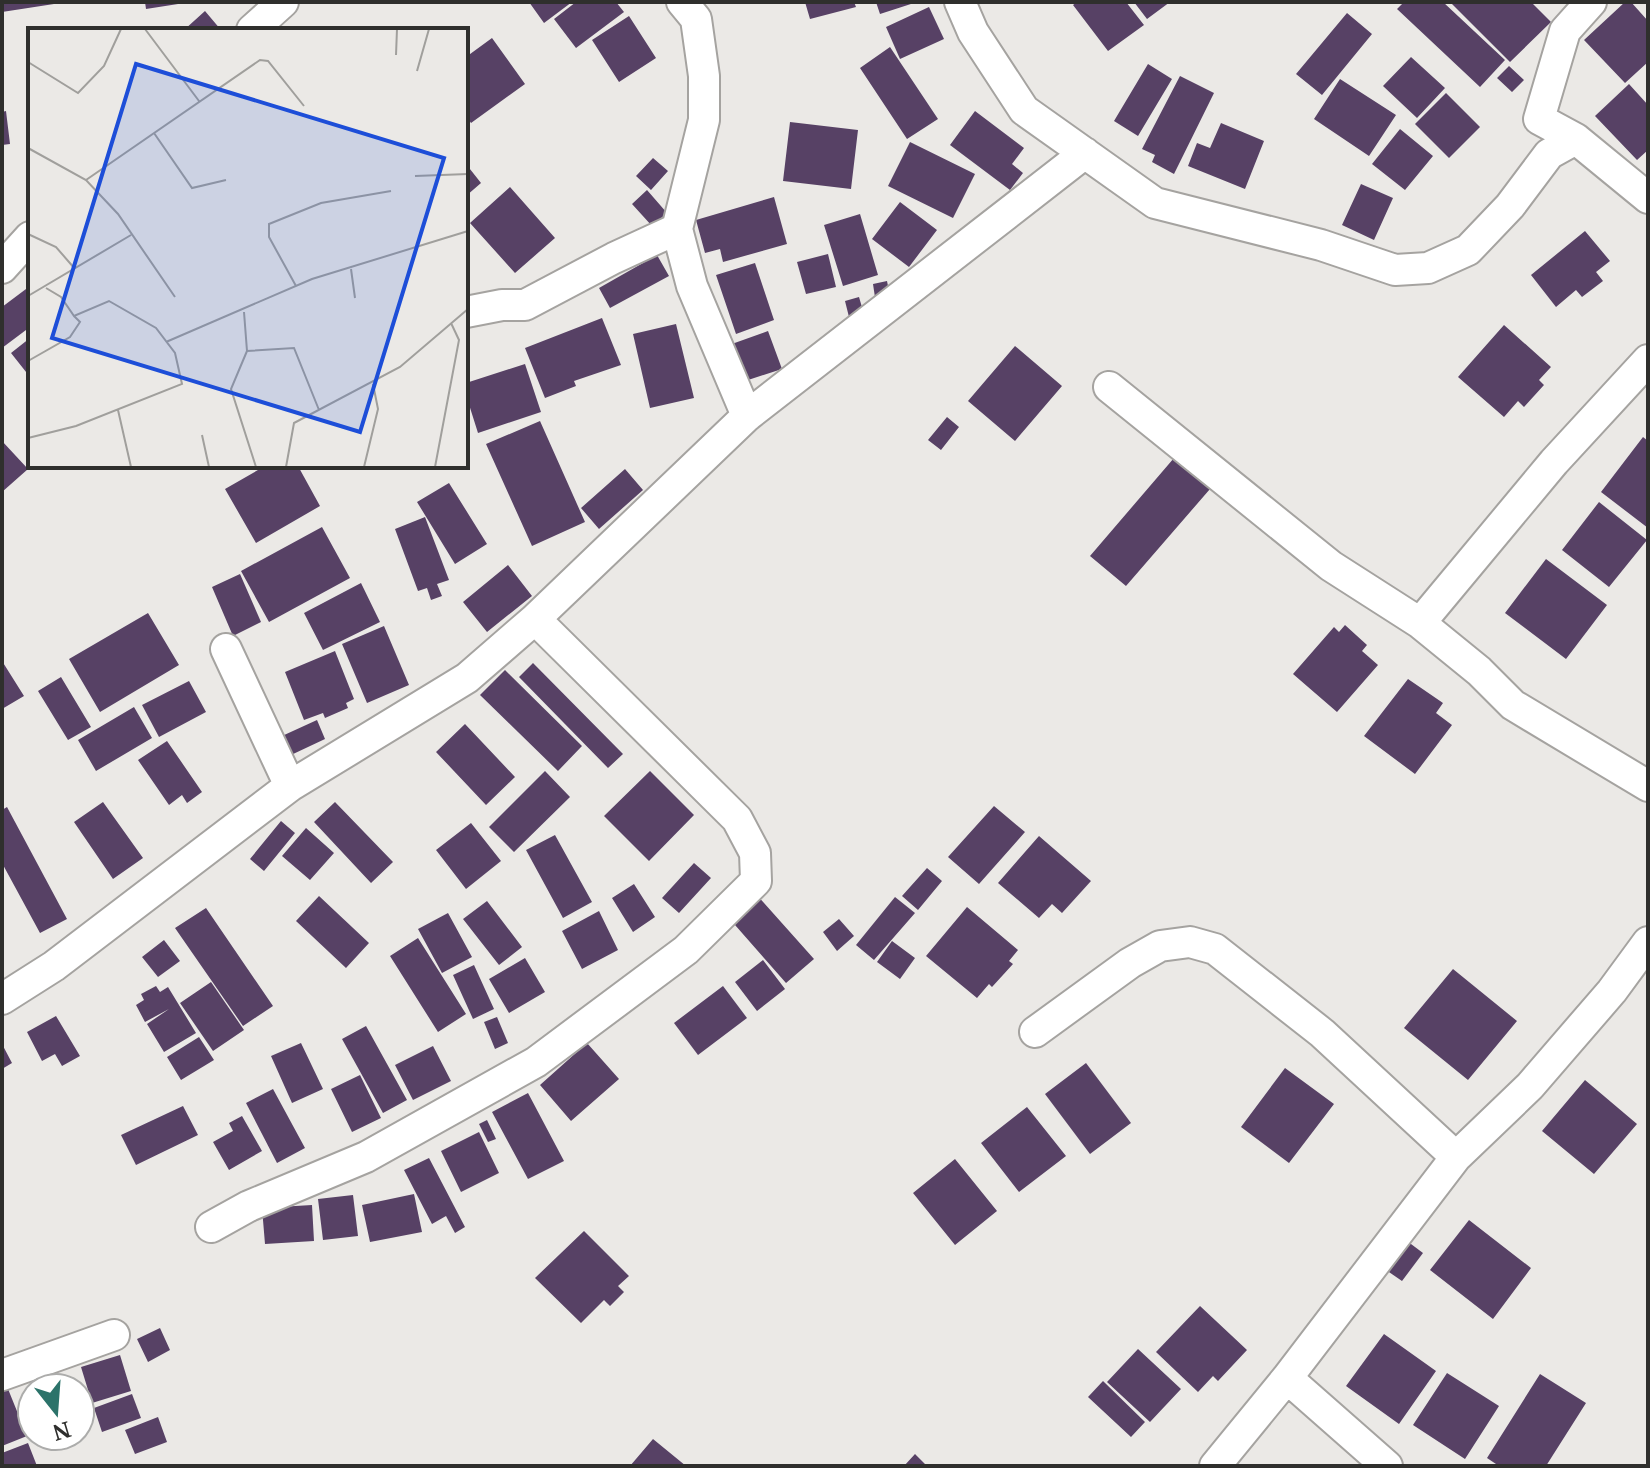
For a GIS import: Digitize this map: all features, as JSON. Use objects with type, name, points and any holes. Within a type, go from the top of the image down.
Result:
[{"type":"street","points":[[254,28],[283,2]]},
{"type":"street","points":[[287,28],[292,2]]},
{"type":"street","points":[[682,2],[696,19],[704,76],[704,120],[677,229],[692,286],[747,416]]},
{"type":"street","points":[[960,2],[973,32],[1024,110],[1155,203],[1321,245],[1395,270],[1428,268],[1468,250],[1510,206],[1549,154],[1576,139]]},
{"type":"street","points":[[1591,2],[1565,31],[1539,119],[1576,139],[1648,198]]},
{"type":"street","points":[[2,999],[54,966],[290,786],[467,678],[535,619],[747,416],[1085,153]]},
{"type":"street","points":[[468,312],[502,305],[525,305],[677,229]]},
{"type":"street","points":[[1420,623],[1554,462],[1645,369]]},
{"type":"street","points":[[1109,387],[1331,566],[1420,623],[1479,671],[1513,705],[1648,786]]},
{"type":"street","points":[[211,1227],[249,1206],[366,1157],[536,1062],[686,950],[756,881],[755,853],[737,819],[535,619]]},
{"type":"street","points":[[226,649],[290,786]]},
{"type":"street","points":[[1035,1032],[1130,963],[1160,946],[1190,942],[1202,945],[1215,949],[1322,1033],[1456,1157]]},
{"type":"street","points":[[1215,1466],[1287,1378],[1456,1157],[1530,1086],[1612,991],[1648,942]]},
{"type":"street","points":[[2,1375],[114,1335]]},
{"type":"street","points":[[1287,1378],[1387,1466]]},
{"type":"building","points":[[2,2],[53,2],[54,4],[2,12]]},
{"type":"building","points":[[145,2],[177,2],[178,4],[146,9]]},
{"type":"building","points":[[529,2],[572,2],[544,23]]},
{"type":"building","points":[[576,2],[616,2],[624,12],[576,48],[554,19]]},
{"type":"building","points":[[805,2],[854,2],[856,7],[810,19]]},
{"type":"building","points":[[876,2],[914,2],[914,3],[880,14]]},
{"type":"building","points":[[1077,2],[1126,2],[1144,25],[1108,51],[1073,5]]},
{"type":"building","points":[[1134,2],[1170,2],[1147,19]]},
{"type":"building","points":[[1404,2],[1443,2],[1505,60],[1480,87],[1397,9]]},
{"type":"building","points":[[1450,2],[1531,2],[1551,22],[1510,62]]},
{"type":"building","points":[[1625,2],[1631,2],[1648,21],[1648,62],[1625,83],[1584,40]]},
{"type":"building","points":[[929,7],[944,39],[900,59],[886,27]]},
{"type":"building","points":[[205,11],[219,28],[186,28]]},
{"type":"building","points":[[1347,13],[1372,34],[1322,95],[1296,74]]},
{"type":"building","points":[[629,16],[656,58],[619,82],[592,40]]},
{"type":"building","points":[[492,38],[525,84],[471,123],[468,119],[468,56]]},
{"type":"building","points":[[890,47],[938,119],[907,139],[860,68]]},
{"type":"building","points":[[1411,57],[1445,88],[1417,118],[1383,86]]},
{"type":"building","points":[[1148,64],[1172,79],[1138,136],[1114,121]]},
{"type":"building","points":[[1509,66],[1524,80],[1512,92],[1497,78]]},
{"type":"building","points":[[1180,76],[1214,93],[1174,174],[1152,162],[1155,155],[1142,149]]},
{"type":"building","points":[[1340,79],[1396,115],[1369,156],[1314,119]]},
{"type":"building","points":[[1629,84],[1648,105],[1648,150],[1637,160],[1595,116]]},
{"type":"building","points":[[1446,93],[1480,127],[1449,158],[1415,124]]},
{"type":"building","points":[[6,111],[10,144],[2,145],[2,112]]},
{"type":"building","points":[[975,111],[1024,148],[1012,164],[1023,173],[1010,190],[950,145]]},
{"type":"building","points":[[790,122],[858,130],[851,189],[783,181]]},
{"type":"building","points":[[1221,123],[1264,141],[1245,189],[1188,166],[1197,143],[1210,148]]},
{"type":"building","points":[[1400,129],[1433,156],[1405,190],[1372,164]]},
{"type":"building","points":[[910,142],[975,174],[953,218],[888,186]]},
{"type":"building","points":[[653,158],[668,171],[651,190],[636,176]]},
{"type":"building","points":[[468,167],[481,183],[468,194]]},
{"type":"building","points":[[1361,184],[1393,198],[1374,240],[1342,225]]},
{"type":"building","points":[[510,187],[555,238],[515,273],[470,223]]},
{"type":"building","points":[[647,190],[667,213],[652,226],[632,204]]},
{"type":"building","points":[[774,197],[787,244],[723,262],[720,249],[705,253],[696,220]]},
{"type":"building","points":[[900,202],[937,230],[909,267],[872,239]]},
{"type":"building","points":[[860,214],[878,275],[843,286],[824,225]]},
{"type":"building","points":[[1585,231],[1610,261],[1596,272],[1603,281],[1582,297],[1576,290],[1556,307],[1531,275]]},
{"type":"building","points":[[828,254],[836,287],[806,294],[797,262]]},
{"type":"building","points":[[657,255],[669,276],[610,308],[599,288]]},
{"type":"building","points":[[755,263],[774,320],[736,334],[716,275]]},
{"type":"building","points":[[887,281],[891,301],[876,304],[873,284]]},
{"type":"building","points":[[28,288],[28,328],[2,348],[2,307]]},
{"type":"building","points":[[859,297],[866,321],[851,325],[845,301]]},
{"type":"building","points":[[602,318],[621,365],[574,381],[576,386],[545,398],[525,348]]},
{"type":"building","points":[[676,324],[694,398],[650,408],[633,334]]},
{"type":"building","points":[[1504,325],[1551,367],[1539,380],[1544,385],[1524,407],[1518,401],[1504,417],[1458,377]]},
{"type":"building","points":[[768,331],[782,369],[742,382],[729,345]]},
{"type":"building","points":[[28,340],[28,374],[11,353]]},
{"type":"building","points":[[1015,346],[1062,386],[1015,441],[968,401]]},
{"type":"building","points":[[525,364],[541,412],[478,433],[468,401],[468,382]]},
{"type":"building","points":[[947,417],[959,427],[941,450],[928,440]]},
{"type":"building","points":[[540,421],[585,522],[532,546],[486,444]]},
{"type":"building","points":[[1643,437],[1648,441],[1648,528],[1601,492]]},
{"type":"building","points":[[2,441],[28,469],[2,492]]},
{"type":"building","points":[[1174,458],[1210,489],[1126,586],[1090,556]]},
{"type":"building","points":[[262,468],[299,468],[320,506],[256,543],[225,489]]},
{"type":"building","points":[[625,469],[643,490],[599,529],[581,508]]},
{"type":"building","points":[[449,483],[487,544],[455,564],[417,502]]},
{"type":"building","points":[[1599,502],[1647,540],[1609,587],[1562,550]]},
{"type":"building","points":[[425,517],[449,580],[437,584],[442,596],[431,600],[427,588],[418,591],[395,529]]},
{"type":"building","points":[[322,527],[350,578],[269,622],[241,571]]},
{"type":"building","points":[[1546,559],[1607,605],[1566,659],[1505,613]]},
{"type":"building","points":[[508,565],[532,596],[487,632],[463,602]]},
{"type":"building","points":[[240,574],[261,622],[233,636],[212,587]]},
{"type":"building","points":[[361,583],[380,622],[323,650],[304,613]]},
{"type":"building","points":[[148,613],[179,665],[100,712],[69,659]]},
{"type":"building","points":[[1345,625],[1367,645],[1362,651],[1378,665],[1337,712],[1293,674],[1334,627],[1339,632]]},
{"type":"building","points":[[384,626],[409,685],[367,703],[342,644]]},
{"type":"building","points":[[335,651],[354,699],[346,703],[348,708],[325,718],[323,713],[304,720],[285,672]]},
{"type":"building","points":[[2,661],[24,696],[2,709]]},
{"type":"building","points":[[533,663],[623,754],[608,768],[519,677]]},
{"type":"building","points":[[505,670],[582,746],[558,771],[480,695]]},
{"type":"building","points":[[61,677],[91,727],[68,740],[38,691]]},
{"type":"building","points":[[1408,679],[1443,703],[1436,713],[1452,725],[1415,774],[1364,736]]},
{"type":"building","points":[[189,681],[206,712],[159,737],[142,705]]},
{"type":"building","points":[[134,707],[152,738],[96,771],[78,740]]},
{"type":"building","points":[[317,720],[325,739],[291,755],[282,736]]},
{"type":"building","points":[[465,724],[515,777],[486,805],[436,752]]},
{"type":"building","points":[[167,741],[202,792],[187,803],[182,795],[169,805],[138,760]]},
{"type":"building","points":[[545,771],[570,797],[514,852],[489,827]]},
{"type":"building","points":[[650,771],[694,815],[649,861],[604,816]]},
{"type":"building","points":[[103,802],[143,858],[113,879],[74,822]]},
{"type":"building","points":[[335,802],[393,862],[371,883],[314,822]]},
{"type":"building","points":[[994,806],[1025,832],[979,884],[948,857]]},
{"type":"building","points":[[7,807],[67,919],[40,933],[2,863],[2,810]]},
{"type":"building","points":[[281,821],[295,833],[264,871],[250,859]]},
{"type":"building","points":[[471,823],[501,861],[466,889],[436,850]]},
{"type":"building","points":[[306,828],[334,853],[310,880],[282,856]]},
{"type":"building","points":[[555,835],[592,902],[563,918],[526,850]]},
{"type":"building","points":[[1039,836],[1091,881],[1062,913],[1052,904],[1039,918],[998,883]]},
{"type":"building","points":[[694,863],[711,878],[679,913],[662,898]]},
{"type":"building","points":[[927,868],[942,881],[918,910],[902,896]]},
{"type":"building","points":[[634,884],[655,917],[633,932],[612,898]]},
{"type":"building","points":[[755,893],[814,959],[786,983],[728,917]]},
{"type":"building","points":[[319,896],[369,943],[346,968],[296,921]]},
{"type":"building","points":[[895,897],[915,913],[874,960],[856,945]]},
{"type":"building","points":[[487,901],[522,947],[499,965],[463,919]]},
{"type":"building","points":[[967,907],[1018,950],[1009,961],[1013,964],[977,998],[926,956]]},
{"type":"building","points":[[206,908],[273,1006],[243,1026],[175,928]]},
{"type":"building","points":[[599,911],[618,950],[582,969],[562,931]]},
{"type":"building","points":[[448,913],[472,957],[442,973],[418,929]]},
{"type":"building","points":[[839,919],[854,936],[837,951],[823,932]]},
{"type":"building","points":[[418,938],[466,1014],[438,1032],[390,956]]},
{"type":"building","points":[[164,940],[180,961],[158,977],[142,957]]},
{"type":"building","points":[[892,941],[915,958],[900,979],[877,962]]},
{"type":"building","points":[[525,958],[545,992],[509,1013],[489,979]]},
{"type":"building","points":[[763,960],[785,989],[757,1011],[735,982]]},
{"type":"building","points":[[474,965],[494,1009],[473,1019],[453,975]]},
{"type":"building","points":[[1453,969],[1517,1021],[1468,1080],[1404,1028]]},
{"type":"building","points":[[211,982],[244,1030],[213,1051],[180,1003]]},
{"type":"building","points":[[156,986],[160,992],[168,987],[196,1033],[164,1052],[147,1024],[169,1009],[145,1022],[136,1005],[144,1000],[141,994]]},
{"type":"building","points":[[723,986],[747,1018],[698,1055],[674,1023]]},
{"type":"building","points":[[56,1016],[80,1056],[62,1066],[55,1054],[42,1061],[27,1032]]},
{"type":"building","points":[[497,1017],[508,1043],[495,1049],[484,1022]]},
{"type":"building","points":[[366,1026],[407,1100],[383,1113],[342,1039]]},
{"type":"building","points":[[199,1037],[214,1060],[181,1080],[167,1057]]},
{"type":"building","points":[[301,1043],[323,1089],[292,1103],[271,1056]]},
{"type":"building","points":[[587,1043],[619,1079],[571,1121],[540,1085]]},
{"type":"building","points":[[2,1044],[12,1063],[2,1069]]},
{"type":"building","points":[[433,1046],[451,1081],[413,1100],[395,1065]]},
{"type":"building","points":[[1086,1063],[1131,1123],[1090,1154],[1045,1094]]},
{"type":"building","points":[[1285,1068],[1334,1104],[1289,1163],[1241,1127]]},
{"type":"building","points":[[360,1075],[381,1118],[352,1132],[331,1089]]},
{"type":"building","points":[[1585,1080],[1637,1124],[1594,1174],[1542,1131]]},
{"type":"building","points":[[273,1089],[305,1148],[277,1163],[246,1103]]},
{"type":"building","points":[[528,1093],[564,1161],[528,1179],[492,1112]]},
{"type":"building","points":[[183,1106],[198,1135],[136,1165],[121,1135]]},
{"type":"building","points":[[1027,1107],[1066,1156],[1019,1192],[981,1143]]},
{"type":"building","points":[[242,1116],[262,1151],[229,1170],[213,1142],[233,1131],[229,1123]]},
{"type":"building","points":[[487,1120],[496,1139],[488,1142],[479,1124]]},
{"type":"building","points":[[479,1132],[499,1173],[461,1192],[441,1151]]},
{"type":"building","points":[[429,1158],[465,1227],[455,1233],[446,1216],[432,1224],[404,1170]]},
{"type":"building","points":[[955,1159],[997,1211],[955,1245],[913,1193]]},
{"type":"building","points":[[414,1194],[422,1232],[370,1242],[362,1205]]},
{"type":"building","points":[[353,1195],[358,1236],[323,1240],[318,1199]]},
{"type":"building","points":[[312,1205],[314,1241],[265,1244],[262,1208]]},
{"type":"building","points":[[1469,1220],[1531,1268],[1493,1319],[1430,1270]]},
{"type":"building","points":[[584,1231],[629,1276],[618,1286],[624,1292],[610,1306],[604,1300],[581,1323],[535,1278]]},
{"type":"building","points":[[1407,1241],[1423,1253],[1402,1281],[1386,1270]]},
{"type":"building","points":[[1200,1306],[1247,1350],[1218,1381],[1213,1376],[1198,1392],[1156,1352]]},
{"type":"building","points":[[160,1328],[170,1350],[148,1362],[137,1339]]},
{"type":"building","points":[[1384,1334],[1436,1371],[1399,1424],[1346,1386]]},
{"type":"building","points":[[1138,1349],[1181,1389],[1150,1422],[1107,1382]]},
{"type":"building","points":[[120,1355],[131,1391],[96,1402],[96,1372],[83,1372],[81,1367]]},
{"type":"building","points":[[1447,1373],[1499,1406],[1465,1459],[1413,1425]]},
{"type":"building","points":[[1540,1374],[1586,1403],[1546,1466],[1499,1466],[1487,1458]]},
{"type":"building","points":[[1103,1381],[1145,1422],[1131,1437],[1088,1397]]},
{"type":"building","points":[[6,1384],[16,1409],[16,1440],[2,1446],[2,1385]]},
{"type":"building","points":[[132,1394],[141,1418],[102,1432],[96,1407]]},
{"type":"building","points":[[158,1417],[167,1442],[135,1454],[125,1430]]},
{"type":"building","points":[[653,1439],[686,1466],[630,1466]]},
{"type":"building","points":[[16,1448],[16,1452],[32,1452],[37,1466],[2,1466],[2,1453]]},
{"type":"building","points":[[915,1454],[927,1466],[904,1466]]}]
